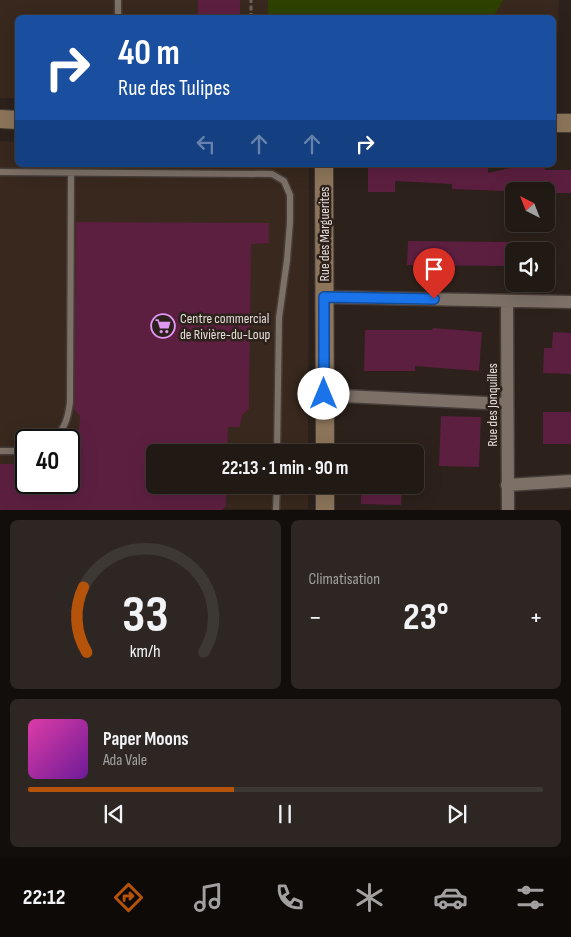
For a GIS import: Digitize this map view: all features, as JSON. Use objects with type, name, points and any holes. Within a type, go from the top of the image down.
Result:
[{"type":"street","points":[[0,120],[15,120]]},
{"type":"street","points":[[556,123],[571,123]]},
{"type":"street","name":"Rue des Marguerites","points":[[324,167],[324,444]]},
{"type":"street","points":[[324,297],[571,302]]},
{"type":"street","name":"Rue des Jonquilles","points":[[507,301],[508,510]]},
{"type":"street","points":[[324,394],[507,404]]},
{"type":"street","points":[[507,486],[571,481]]},
{"type":"street","points":[[325,494],[325,510]]},
{"type":"lane","points":[[118,0],[118,15]]},
{"type":"lane","points":[[0,172],[272,174],[284,180],[290,195],[290,222],[279,318],[277,444]]},
{"type":"lane","points":[[62,429],[69,415],[70,402],[71,173]]},
{"type":"lane","points":[[0,451],[15,452]]},
{"type":"lane","points":[[276,510],[277,494]]},
{"type":"path","points":[[251,0],[251,15]]},
{"type":"shaded area","points":[[0,0],[559,0],[557,45],[556,15],[15,15],[15,98],[0,98]]},
{"type":"shaded area","points":[[0,141],[15,142],[15,167],[309,167],[308,444],[146,444],[146,494],[308,494],[308,509],[0,509]]},
{"type":"green space","points":[[268,0],[503,0],[494,15],[268,15]]},
{"type":"building","points":[[198,0],[240,0],[240,15],[198,15]]},
{"type":"building","points":[[368,167],[488,167],[488,173],[515,167],[544,167],[545,170],[571,170],[571,193],[555,193],[555,182],[550,181],[505,182],[505,191],[452,189],[452,184],[395,181],[395,192],[368,192]]},
{"type":"building","name":"Centre commercial de Rivière-du-Loup","points":[[76,222],[269,223],[269,243],[251,244],[249,409],[242,415],[240,427],[228,427],[227,444],[146,444],[146,494],[226,494],[226,506],[222,510],[0,510],[0,464],[15,464],[15,494],[80,494],[80,416],[74,409]]},
{"type":"building","points":[[408,241],[514,242],[505,242],[505,266],[407,265]]},
{"type":"building","points":[[433,328],[482,332],[479,371],[415,366],[415,371],[364,371],[365,330],[432,330]]},
{"type":"building","points":[[553,332],[571,333],[571,374],[543,373],[544,348],[552,348]]},
{"type":"building","points":[[543,412],[571,412],[571,444],[543,444]]},
{"type":"building","points":[[441,416],[481,417],[479,467],[439,466]]},
{"type":"building","points":[[361,494],[402,494],[401,505],[361,504]]},
{"type":"place","name":"Centre commercial de Rivière-du-Loup","points":[[163,326]]},
{"type":"route","points":[[324,394],[324,297],[434,299]]}]
